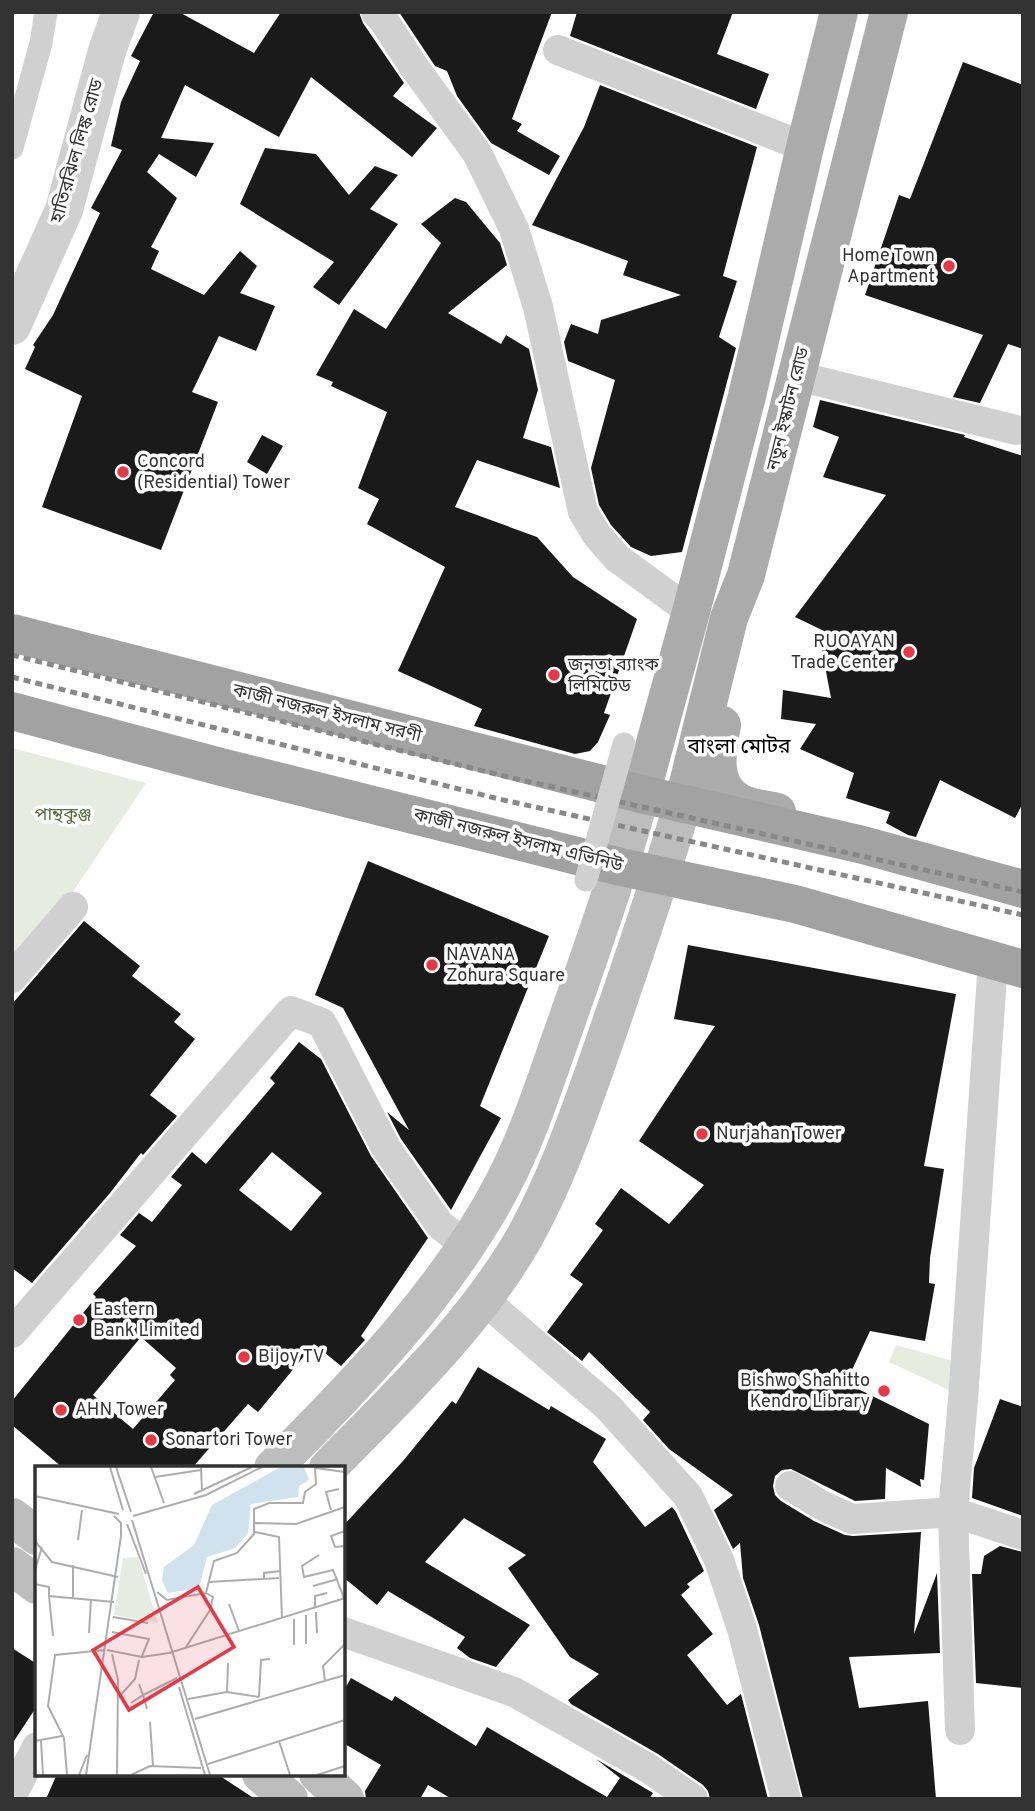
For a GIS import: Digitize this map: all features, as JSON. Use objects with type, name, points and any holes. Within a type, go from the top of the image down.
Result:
[{"type":"highway","name":"কাজী নজরুল ইসলাম সরণী","points":[[12,633],[641,794]]},
{"type":"highway","name":"কাজী নজরুল ইসলাম এভিনিউ","points":[[12,712],[621,867],[794,904],[1008,965]]},
{"type":"highway","points":[[641,794],[863,845],[1023,889]]},
{"type":"main road","points":[[275,1466],[348,1392],[414,1315],[466,1245],[503,1184],[536,1107],[621,867],[641,794],[638,745],[691,612],[747,396],[839,12]]},
{"type":"main road","name":"নতুন ইস্কাটন রোড","points":[[683,804],[729,618],[746,575],[889,12]]},
{"type":"main road","points":[[746,575],[746,610],[717,754],[716,763],[722,781],[728,793],[739,803],[824,823],[863,845]]},
{"type":"main road","points":[[638,745],[696,758]]},
{"type":"main road","points":[[330,1466],[413,1382],[483,1299],[523,1239],[550,1187],[577,1119],[661,876],[683,804]]},
{"type":"main road","points":[[12,1517],[35,1534]]},
{"type":"main road","points":[[12,1566],[35,1584]]},
{"type":"main road","points":[[263,1776],[289,1799]]},
{"type":"main road","points":[[320,1776],[345,1799]]},
{"type":"street","points":[[12,148],[41,43],[46,12]]},
{"type":"street","name":"হাতিরঝিল লিঙ্ক রোড","points":[[12,326],[64,211],[107,51],[121,12]]},
{"type":"street","points":[[376,12],[477,153],[514,229],[541,319],[583,512],[597,535],[617,558],[691,612]]},
{"type":"street","points":[[558,50],[805,147]]},
{"type":"street","points":[[747,396],[793,392],[1016,430]]},
{"type":"street","points":[[586,880],[638,745]]},
{"type":"street","points":[[12,978],[73,907]]},
{"type":"street","points":[[960,1730],[953,1512],[1008,965]]},
{"type":"street","points":[[12,1333],[291,1011],[322,1023],[386,1148],[440,1225],[466,1245]]},
{"type":"street","points":[[483,1299],[608,1407],[688,1496],[719,1560],[738,1617],[786,1799]]},
{"type":"street","points":[[790,1486],[823,1506],[852,1519],[953,1512],[1023,1535]]},
{"type":"street","points":[[345,1633],[514,1692],[648,1768],[693,1799]]},
{"type":"street","points":[[12,1795],[35,1751]]},
{"type":"green space","name":"পান্থকুঞ্জ","points":[[12,748],[146,783],[12,982]]},
{"type":"green space","points":[[896,1345],[953,1361],[949,1390],[889,1362]]},
{"type":"building","points":[[154,12],[179,12],[254,53],[281,12],[359,12],[363,23],[404,83],[393,96],[437,128],[412,157],[311,77],[279,137],[185,85],[161,138],[214,143],[196,177],[159,154],[147,172],[177,198],[151,247],[159,251],[151,269],[204,295],[240,251],[257,266],[240,293],[275,306],[256,351],[219,336],[192,392],[218,402],[161,550],[42,507],[82,396],[25,369],[35,347],[33,345],[53,315],[100,213],[91,208],[122,150],[111,146],[121,102],[140,61],[131,56]]},
{"type":"building","points":[[399,12],[552,12],[512,119],[522,124],[517,131],[560,156],[549,175],[491,143],[457,96],[447,71],[435,66]]},
{"type":"building","points":[[577,12],[733,12],[717,54],[769,74],[756,109],[570,36]]},
{"type":"building","points":[[963,62],[1023,85],[1023,349],[1008,344],[980,403],[953,397],[983,335],[865,295],[899,195],[910,199]]},
{"type":"building","points":[[600,85],[757,147],[723,276],[737,281],[719,337],[736,348],[682,552],[651,556],[631,547],[611,525],[599,505],[591,468],[615,380],[568,361],[564,342],[571,324],[598,334],[601,320],[681,295],[623,275],[628,261],[532,225],[584,127]]},
{"type":"building","points":[[265,148],[316,154],[349,195],[375,166],[398,175],[370,209],[398,224],[339,305],[313,287],[334,262],[240,204]]},
{"type":"building","points":[[455,198],[466,202],[500,243],[507,265],[448,313],[501,344],[506,335],[529,349],[538,390],[523,438],[551,447],[560,488],[477,460],[455,507],[537,537],[573,577],[637,619],[604,713],[610,715],[598,742],[590,751],[575,754],[474,726],[482,709],[398,671],[445,567],[367,524],[379,499],[358,488],[387,412],[331,386],[333,382],[316,375],[354,309],[386,329],[441,243],[421,224]]},
{"type":"building","points":[[820,400],[965,435],[964,437],[1023,456],[1023,803],[1015,818],[940,780],[916,837],[908,835],[886,823],[890,812],[846,798],[854,773],[800,749],[816,724],[781,719],[783,690],[831,698],[821,645],[824,631],[795,617],[886,495],[823,477],[839,437],[813,427]]},
{"type":"building","points":[[262,435],[283,446],[267,474],[247,462]]},
{"type":"building","name":"NAVANA Zohura Square","points":[[368,861],[549,936],[480,1106],[501,1118],[451,1210],[401,1139],[387,1112],[409,1130],[343,1008],[315,995]]},
{"type":"building","points":[[84,921],[140,966],[132,976],[181,1014],[174,1022],[195,1039],[150,1095],[177,1116],[143,1155],[141,1153],[32,1283],[12,1268],[12,1004]]},
{"type":"building","points":[[688,945],[956,994],[924,1166],[944,1169],[930,1258],[929,1283],[935,1284],[925,1341],[870,1331],[846,1383],[929,1424],[924,1480],[920,1479],[921,1487],[886,1468],[885,1499],[855,1501],[791,1469],[782,1470],[775,1476],[773,1486],[775,1495],[781,1501],[814,1521],[845,1535],[921,1532],[914,1634],[937,1573],[940,1653],[849,1657],[859,1708],[928,1701],[936,1799],[803,1799],[759,1625],[743,1578],[740,1543],[733,1549],[714,1510],[733,1495],[669,1449],[643,1420],[650,1412],[589,1352],[582,1361],[547,1332],[583,1284],[570,1275],[603,1230],[595,1224],[621,1188],[669,1224],[704,1185],[639,1141],[715,1026],[674,1019]]},
{"type":"building","points":[[299,1042],[321,1059],[371,1156],[428,1238],[361,1336],[365,1340],[341,1366],[314,1344],[258,1412],[248,1404],[194,1466],[61,1466],[12,1425],[12,1401],[96,1297],[93,1294],[136,1246],[120,1235],[139,1213],[152,1222],[182,1185],[171,1177],[192,1152],[206,1164],[275,1083],[270,1078]],"holes":[[[272,1152],[322,1193],[291,1231],[239,1190]],[[141,1337],[176,1368],[170,1375],[175,1380],[133,1429],[93,1395]]]},
{"type":"building","points":[[478,1367],[549,1410],[551,1406],[606,1439],[593,1462],[645,1527],[672,1507],[676,1512],[704,1571],[687,1584],[690,1587],[681,1595],[713,1634],[687,1655],[727,1705],[741,1694],[768,1799],[710,1799],[703,1785],[658,1754],[571,1704],[568,1700],[599,1674],[570,1657],[508,1568],[526,1555],[464,1518],[425,1562],[530,1625],[496,1667],[470,1658],[457,1648],[465,1637],[388,1591],[377,1605],[345,1579],[345,1524],[403,1461],[452,1401],[456,1404]]},
{"type":"building","points":[[1000,1399],[1023,1407],[1023,1516],[972,1498],[974,1468]]},
{"type":"building","points":[[1000,1546],[1023,1552],[1023,1688],[976,1683],[972,1574],[981,1574],[984,1556]]},
{"type":"building","points":[[12,1648],[35,1663],[35,1709],[12,1744]]},
{"type":"building","points":[[351,1678],[392,1701],[395,1696],[476,1746],[487,1727],[607,1797],[620,1778],[596,1759],[653,1793],[649,1799],[452,1799],[428,1785],[420,1799],[366,1799],[365,1791],[381,1765],[345,1744],[345,1688]]},
{"type":"building","points":[[56,1776],[220,1776],[255,1799],[46,1799]]},
{"type":"railway","points":[[12,655],[508,777],[1023,892]]},
{"type":"railway","points":[[12,677],[499,799],[1023,915]]},
{"type":"place","name":"Home Town Apartment","points":[[949,266]]},
{"type":"place","name":"Concord (Residential) Tower","points":[[123,472]]},
{"type":"place","name":"RUOAYAN Trade Center","points":[[909,652]]},
{"type":"place","name":"জনতা ব্যাংক লিমিটেড","points":[[554,675]]},
{"type":"place","name":"NAVANA Zohura Square","points":[[432,965]]},
{"type":"place","name":"Nurjahan Tower","points":[[702,1134]]},
{"type":"place","name":"Eastern Bank Limited","points":[[79,1320]]},
{"type":"place","name":"Bijoy TV","points":[[244,1357]]},
{"type":"place","name":"Bishwo Shahitto Kendro Library","points":[[884,1391]]},
{"type":"place","name":"AHN Tower","points":[[61,1410]]},
{"type":"place","name":"Sonartori Tower","points":[[151,1440]]},
{"type":"district","name":"বাংলা মোটর","points":[[739,747]]}]
